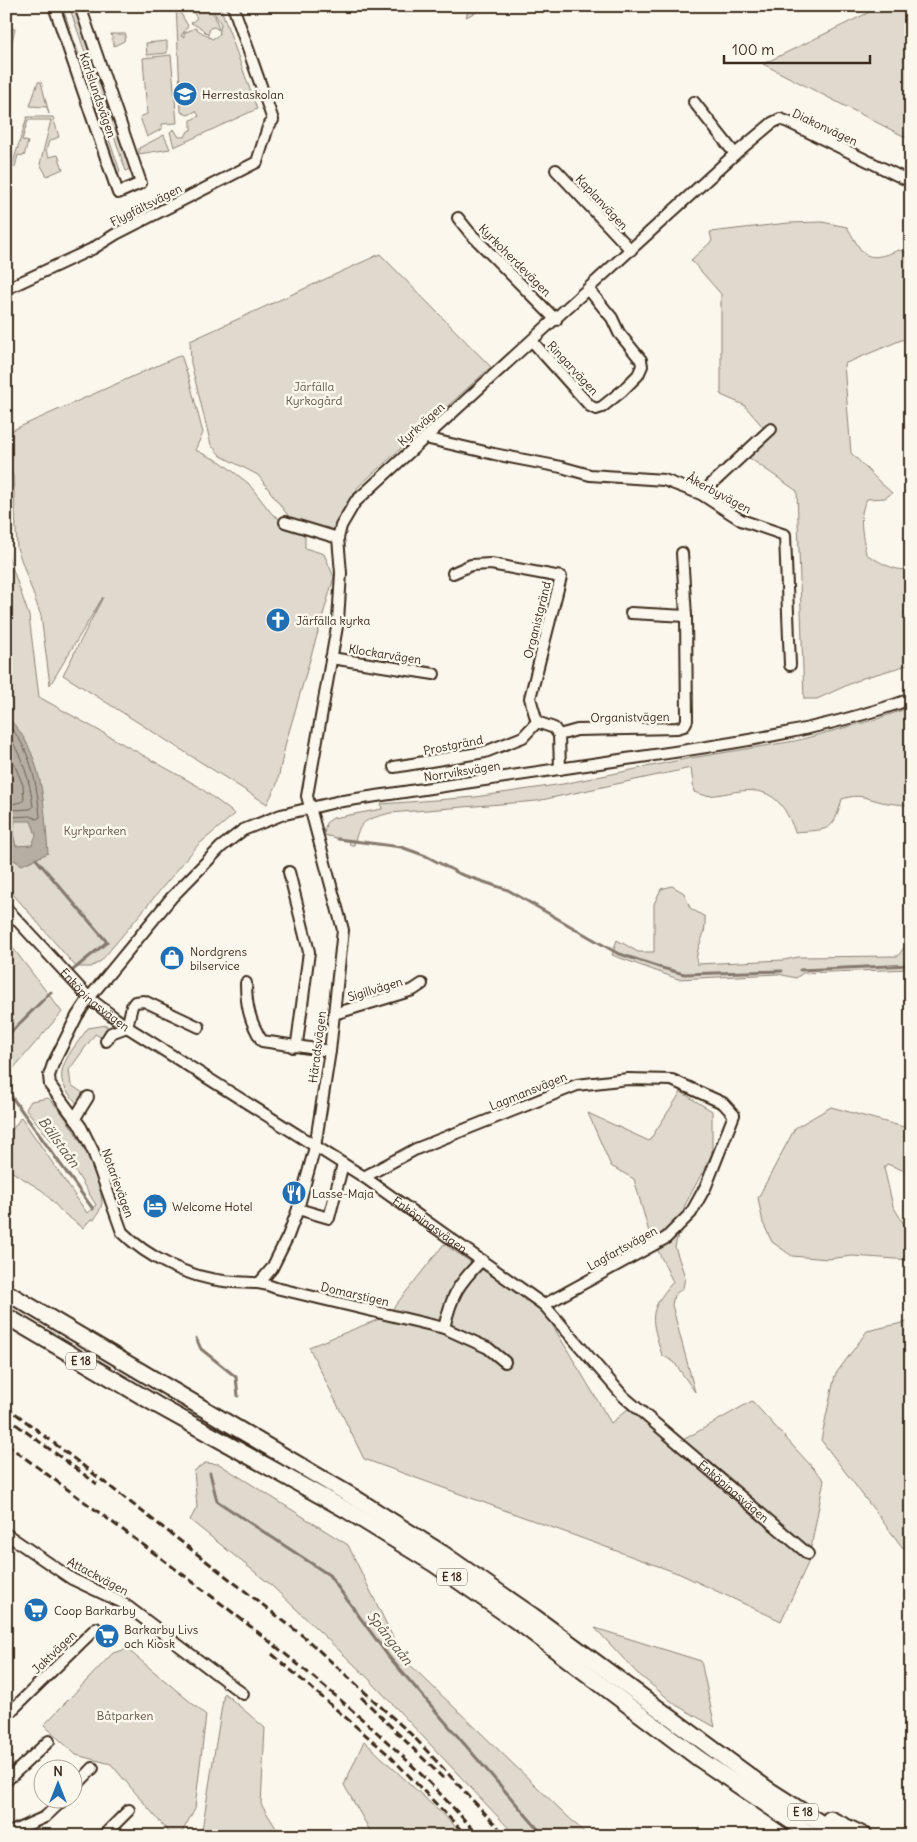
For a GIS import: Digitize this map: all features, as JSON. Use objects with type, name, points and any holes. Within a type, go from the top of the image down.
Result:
[{"type":"highway","name":"E 18","points":[[6,1292],[355,1498],[442,1553],[533,1616],[766,1788],[841,1836]]},
{"type":"highway","name":"E 18","points":[[6,1316],[157,1406],[340,1506],[434,1564],[525,1627],[698,1758],[812,1835]]},
{"type":"highway","points":[[766,1788],[865,1836]]},
{"type":"street","name":"Karlslundsvägen","points":[[54,6],[118,193]]},
{"type":"street","name":"Karlslundsvägen","points":[[80,6],[141,183]]},
{"type":"street","name":"Flygfältsvägen","points":[[6,289],[92,249],[116,234],[257,162],[268,127],[273,120],[233,6]]},
{"type":"street","points":[[694,102],[735,154]]},
{"type":"street","name":"Diakonvägen","points":[[735,154],[772,123],[780,120],[911,182]]},
{"type":"street","name":"Kyrkvägen","points":[[309,807],[307,796],[340,596],[338,538],[346,516],[355,502],[589,290],[735,154]]},
{"type":"street","name":"Kaplanvägen","points":[[556,170],[631,250]]},
{"type":"street","name":"Flygfältsvägen","points":[[118,193],[141,183]]},
{"type":"street","name":"Kyrkoherdevägen","points":[[458,218],[470,233],[556,320]]},
{"type":"street","name":"Ringarvägen","points":[[532,341],[590,406],[596,409],[602,408],[638,375],[642,366],[641,360],[619,333],[612,318],[589,290]]},
{"type":"street","points":[[701,494],[771,428]]},
{"type":"street","name":"Åkerbyvägen","points":[[425,438],[590,475],[664,480],[701,494],[741,520],[785,535],[790,664]]},
{"type":"street","points":[[285,522],[338,538]]},
{"type":"street","name":"Organistvägen","points":[[560,735],[577,730],[678,728],[684,726],[688,711],[686,616],[682,553]]},
{"type":"street","name":"Organistgränd","points":[[453,573],[470,565],[491,564],[561,577],[530,698],[537,722]]},
{"type":"street","points":[[631,613],[686,616]]},
{"type":"street","name":"Klockarvägen","points":[[331,658],[434,674]]},
{"type":"street","name":"Norrviksvägen","points":[[53,1064],[77,1016],[89,998],[172,897],[221,847],[243,830],[309,807],[560,768],[685,751],[784,733],[856,717],[911,699]]},
{"type":"street","points":[[537,722],[554,728],[560,735],[560,768]]},
{"type":"street","name":"Prostgränd","points":[[394,766],[485,752],[523,736],[537,722]]},
{"type":"street","name":"Häradsvägen","points":[[261,1282],[272,1268],[288,1236],[298,1209],[315,1147],[334,1014],[342,930],[309,807]]},
{"type":"street","points":[[289,872],[309,952],[297,1043],[293,1047]]},
{"type":"street","name":"Enköpingsvägen","points":[[6,908],[89,998],[127,1026],[364,1177],[544,1305],[623,1396],[808,1554]]},
{"type":"street","points":[[246,983],[246,1002],[252,1024],[262,1041],[330,1051]]},
{"type":"street","name":"Sigillvägen","points":[[334,1014],[413,990],[422,984]]},
{"type":"street","points":[[106,1041],[111,1033],[127,1026],[132,1006],[135,1002],[144,1001],[199,1027]]},
{"type":"street","name":"Notarievägen","points":[[53,1064],[49,1076],[50,1085],[75,1118],[93,1151],[122,1232],[129,1239],[174,1267],[195,1277],[228,1282],[261,1282]]},
{"type":"street","name":"Lagmansvägen","points":[[364,1177],[416,1149],[577,1085],[628,1079],[672,1080],[723,1103],[734,1115]]},
{"type":"street","points":[[75,1118],[88,1097]]},
{"type":"street","name":"Lagfartsvägen","points":[[544,1305],[666,1238],[691,1213],[706,1186],[734,1115]]},
{"type":"street","points":[[298,1209],[330,1218],[343,1164]]},
{"type":"street","points":[[444,1328],[451,1300],[462,1280],[482,1260]]},
{"type":"street","name":"Domarstigen","points":[[261,1282],[276,1288],[444,1328],[488,1348],[505,1362]]},
{"type":"street","name":"Attackvägen","points":[[6,1534],[72,1579],[123,1603],[243,1694]]},
{"type":"street","name":"Jaktvägen","points":[[6,1713],[9,1713],[96,1628]]},
{"type":"street","points":[[6,1781],[49,1741]]},
{"type":"street","points":[[82,1780],[93,1768]]},
{"type":"street","points":[[10,1836],[10,1832],[45,1817],[52,1810]]},
{"type":"street","points":[[103,1836],[128,1810]]},
{"type":"green space","points":[[58,6],[62,6],[120,171],[116,175]]},
{"type":"green space","points":[[69,6],[75,6],[81,22],[130,168],[126,171]]},
{"type":"green space","points":[[176,6],[181,6],[180,12],[188,26],[181,36],[184,37],[184,33],[195,28],[212,39],[219,35],[221,24],[211,7],[220,6],[257,109],[174,147],[170,132],[174,129],[179,137],[185,137],[188,131],[191,130],[191,120],[199,116],[196,111],[188,115],[181,112]]},
{"type":"green space","points":[[199,6],[206,6],[215,16],[219,30],[214,27],[210,28],[208,35],[201,28],[191,23],[197,18],[193,12]]},
{"type":"green space","points":[[470,6],[489,6],[466,17]]},
{"type":"green space","points":[[882,6],[911,6],[911,140],[763,64]]},
{"type":"green space","points":[[9,28],[15,29],[11,45],[6,44]]},
{"type":"green space","points":[[111,34],[126,34],[124,41],[114,46]]},
{"type":"green space","points":[[167,41],[167,53],[147,55],[146,43]]},
{"type":"green space","points":[[171,55],[177,123],[162,124],[162,129],[147,137],[140,117],[147,114],[143,58]]},
{"type":"green space","points":[[38,82],[41,82],[49,114],[47,107],[30,106]]},
{"type":"green space","points":[[27,117],[53,117],[59,137],[49,141],[46,151],[49,157],[58,155],[63,169],[47,176],[40,164],[51,120],[28,120],[22,140],[28,142],[24,156],[18,155],[15,167],[12,166]]},
{"type":"green space","points":[[164,135],[170,149],[139,154],[139,148]]},
{"type":"green space","points":[[822,222],[847,227],[857,245],[866,255],[872,257],[879,256],[899,250],[911,254],[911,336],[844,364],[851,453],[892,493],[885,498],[867,499],[864,505],[861,519],[866,554],[893,568],[911,569],[911,602],[905,606],[904,615],[911,630],[911,664],[863,678],[817,699],[804,699],[797,491],[748,457],[769,434],[744,405],[721,395],[721,294],[691,260],[712,241],[710,232],[788,223]]},
{"type":"green space","name":"Järfälla Kyrkogård","points":[[380,254],[491,367],[358,487],[335,531],[292,521],[258,475],[221,456],[211,445],[191,363],[190,341]]},
{"type":"green space","points":[[181,355],[203,433],[195,450],[221,462],[248,483],[272,514],[305,536],[305,548],[324,554],[334,577],[286,742],[277,784],[267,804],[63,675],[103,597],[50,685],[41,616],[17,548],[13,476],[6,458],[6,433]]},
{"type":"green space","name":"Kyrkparken","points":[[6,541],[9,558],[29,616],[39,697],[198,786],[235,814],[198,845],[101,961],[91,967],[76,967],[6,886]]},
{"type":"green space","points":[[911,707],[911,806],[885,803],[862,797],[848,797],[842,799],[836,819],[828,828],[795,832],[790,820],[778,802],[762,792],[741,791],[711,796],[694,792],[691,768],[537,801],[390,813],[365,822],[356,836],[354,845],[350,845],[349,841],[324,835],[326,823],[333,818],[382,809],[381,804],[475,797],[563,784],[685,759],[795,741],[877,719]]},
{"type":"green space","points":[[672,886],[684,893],[690,908],[705,917],[704,931],[697,952],[697,964],[784,960],[798,957],[898,956],[911,938],[911,969],[803,973],[796,978],[778,974],[678,979],[612,955],[617,940],[638,952],[654,952],[654,904],[661,889]]},
{"type":"green space","points":[[6,939],[62,1012],[6,1077]]},
{"type":"green space","points":[[107,1025],[107,1033],[102,1038],[95,1034],[69,1070],[71,1085],[83,1093],[78,1105],[64,1086],[62,1071],[68,1056],[88,1028]]},
{"type":"green space","points":[[681,1092],[712,1111],[712,1154],[685,1205],[675,1247],[685,1277],[683,1288],[674,1295],[672,1305],[695,1392],[674,1362],[662,1355],[655,1332],[655,1309],[673,1282],[649,1232],[634,1179],[611,1166],[588,1113],[649,1141]]},
{"type":"green space","points":[[48,1098],[74,1131],[90,1161],[100,1190],[102,1202],[100,1209],[94,1220],[91,1219],[83,1228],[62,1212],[43,1191],[6,1168],[6,1139],[21,1117],[87,1213],[96,1205],[76,1172],[26,1109],[31,1101]]},
{"type":"green space","points":[[831,1107],[911,1129],[911,1170],[905,1171],[887,1164],[884,1168],[893,1206],[908,1231],[911,1260],[852,1256],[828,1259],[792,1256],[772,1242],[763,1223],[758,1198],[795,1128]]},
{"type":"green space","points":[[444,1244],[544,1311],[611,1423],[629,1408],[732,1492],[735,1482],[683,1440],[752,1401],[824,1480],[808,1563],[781,1621],[680,1574],[364,1459],[309,1347],[387,1316]]},
{"type":"green space","points":[[911,1321],[911,1545],[903,1548],[821,1440],[835,1375],[867,1331]]},
{"type":"green space","points":[[205,1463],[219,1464],[348,1545],[403,1658],[588,1836],[516,1836],[367,1677],[271,1585],[190,1520],[197,1507],[194,1471]]},
{"type":"green space","points":[[595,1628],[701,1661],[715,1727],[676,1705],[636,1672]]},
{"type":"green space","name":"Båtparken","points":[[127,1649],[206,1715],[195,1808],[180,1836],[172,1836],[111,1764],[76,1755],[44,1725],[113,1653]]},
{"type":"green space","points":[[224,1693],[265,1728],[261,1804],[281,1836],[201,1836]]},
{"type":"green space","points":[[364,1741],[455,1826],[462,1836],[373,1836],[344,1785]]},
{"type":"water","points":[[6,716],[19,730],[35,762],[43,798],[48,853],[22,865],[12,859],[6,849]],"holes":[[[15,821],[31,821],[36,835],[32,845],[16,846],[13,834]]]},
{"type":"waterway","points":[[338,839],[401,847],[426,856],[460,874],[508,890],[617,953],[662,968],[684,974],[782,971]]},
{"type":"waterway","points":[[36,859],[107,942],[73,970]]},
{"type":"waterway","points":[[800,970],[911,965]]},
{"type":"waterway","points":[[6,1037],[51,992]]},
{"type":"waterway","name":"Bällstaån","points":[[6,1089],[93,1209]]},
{"type":"waterway","name":"Spångaån","points":[[196,1338],[201,1349],[236,1377],[238,1396]]},
{"type":"waterway","name":"Spångaån","points":[[210,1473],[217,1501],[329,1575],[389,1657],[544,1836]]},
{"type":"railway","points":[[6,1406],[303,1636],[413,1736],[506,1836]]},
{"type":"railway","points":[[6,1417],[97,1484]]},
{"type":"railway","points":[[6,1444],[205,1591],[302,1668],[406,1760],[479,1836]]},
{"type":"railway","points":[[272,1654],[389,1755],[467,1836]]},
{"type":"railway","points":[[361,1697],[443,1778]]},
{"type":"place","name":"Herrestaskolan","points":[[185,94]]},
{"type":"place","name":"Järfälla kyrka","points":[[278,620]]},
{"type":"place","name":"Nordgrens bilservice","points":[[172,958]]},
{"type":"place","name":"Lasse-Maja","points":[[294,1193]]},
{"type":"place","name":"Welcome Hotel","points":[[155,1206]]},
{"type":"place","name":"Coop Barkarby","points":[[36,1610]]},
{"type":"place","name":"Barkarby Livs och Kiosk","points":[[107,1636]]}]
